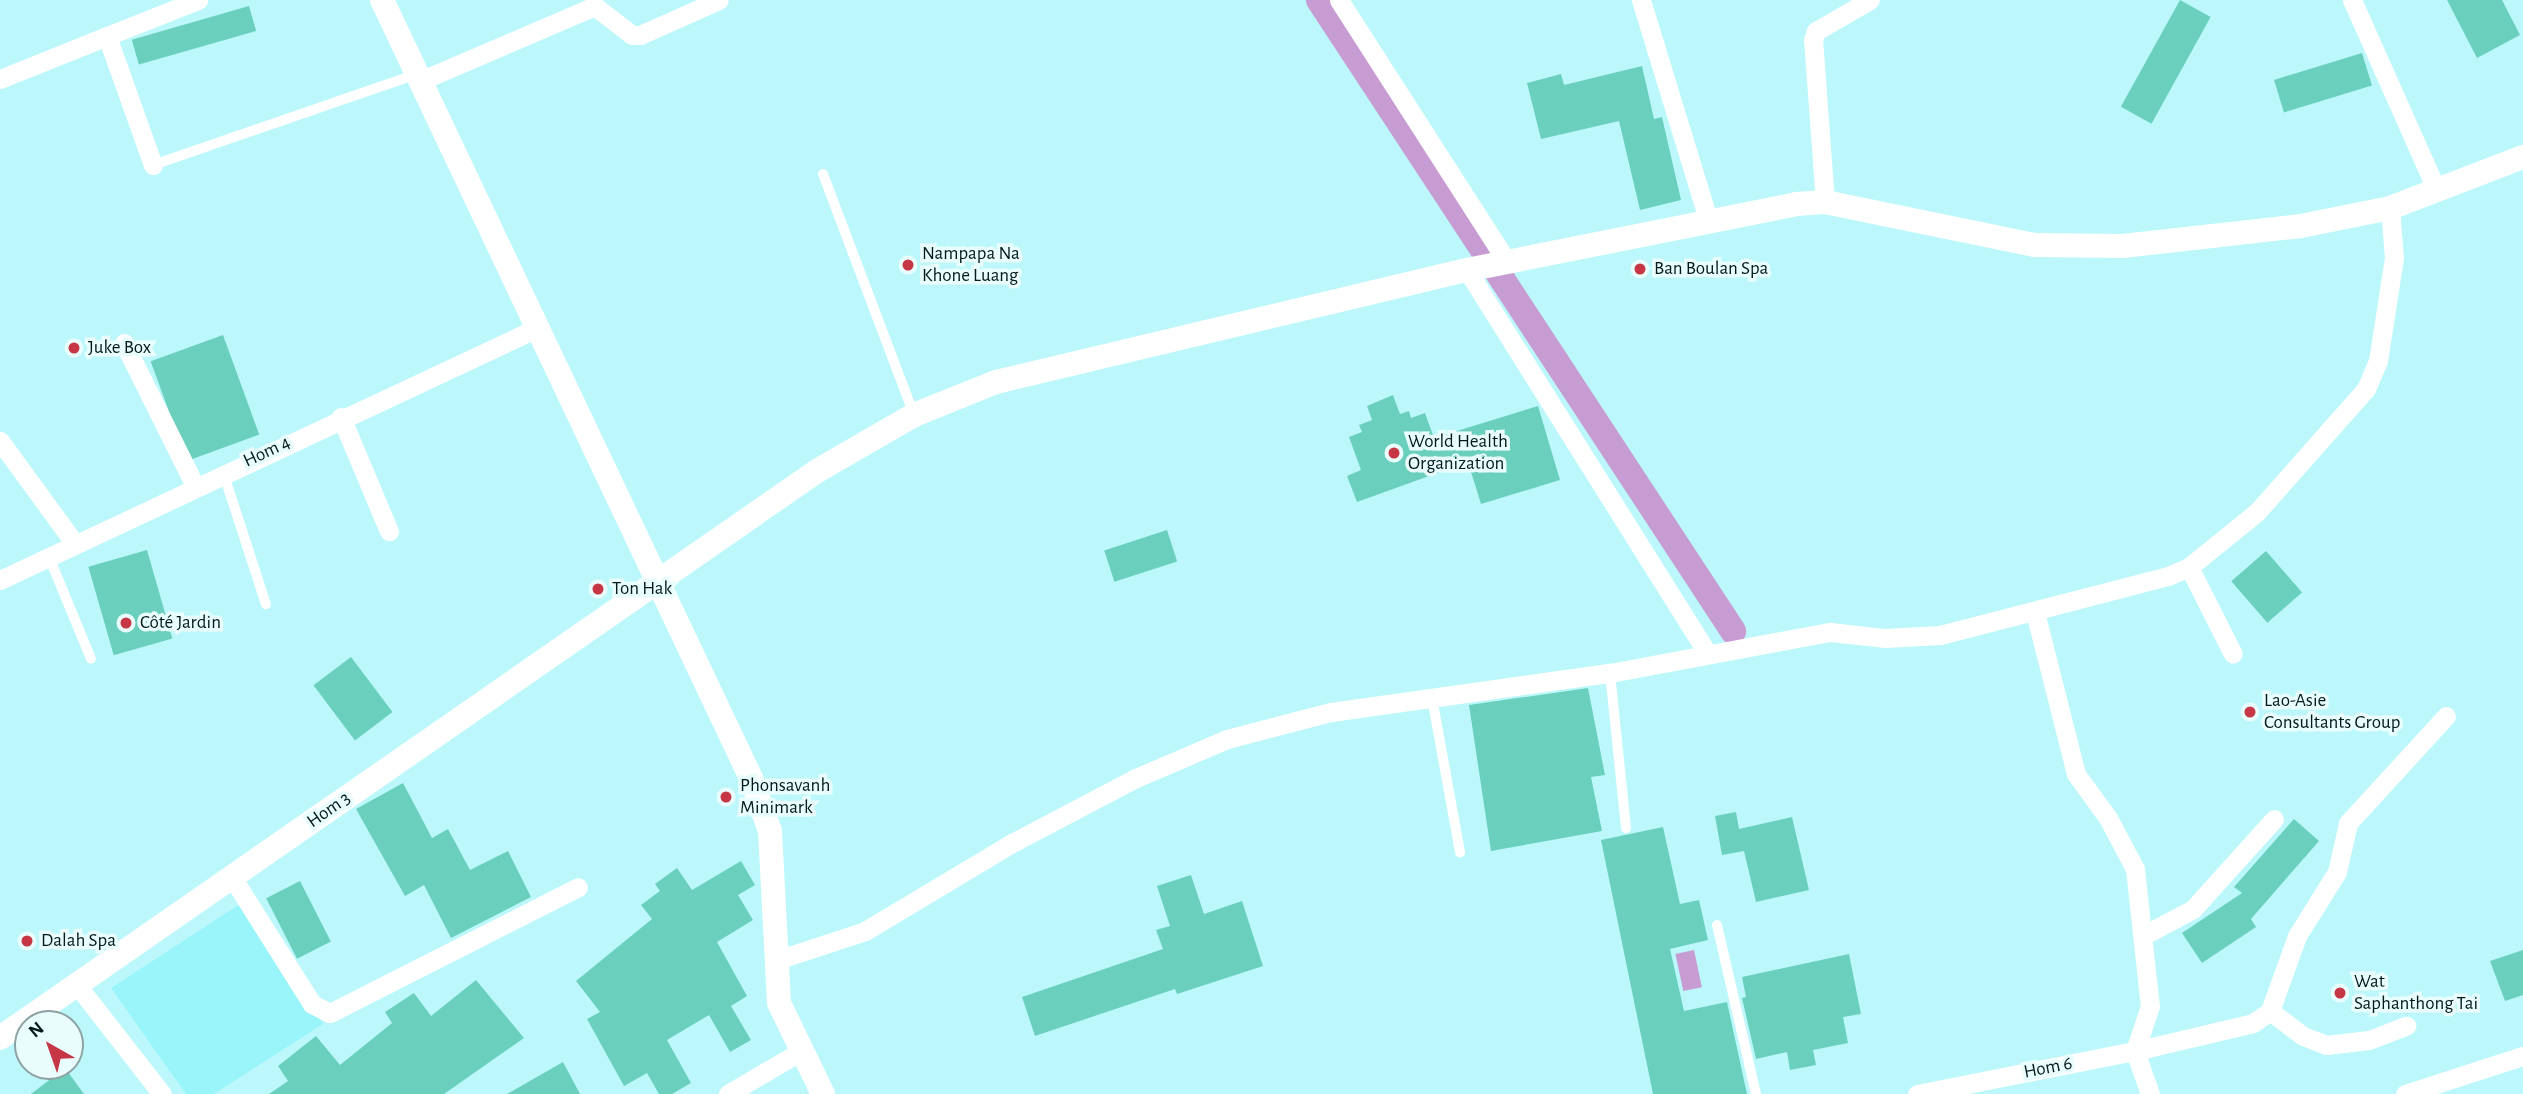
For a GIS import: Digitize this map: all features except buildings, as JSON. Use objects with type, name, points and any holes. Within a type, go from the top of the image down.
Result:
[{"type":"street","points":[[0,79],[198,0]]},
{"type":"street","points":[[382,0],[751,778],[770,831],[779,1003],[823,1094]]},
{"type":"street","points":[[418,78],[590,9],[597,8],[632,35],[640,35],[719,0]]},
{"type":"street","points":[[1339,0],[1507,262]]},
{"type":"street","points":[[1641,0],[1708,219]]},
{"type":"street","points":[[1825,202],[1814,40],[1816,31],[1870,0]]},
{"type":"street","points":[[2352,0],[2437,191]]},
{"type":"street","points":[[107,36],[153,165]]},
{"type":"street","name":"Hom 3","points":[[0,1038],[817,471],[914,415],[996,382],[1467,270],[1708,219],[1825,202],[2035,245],[2123,246],[2301,226],[2390,208],[2523,157]]},
{"type":"street","points":[[777,960],[864,931],[1023,837],[1136,778],[1227,739],[1331,712],[1610,673],[1830,632],[1884,638],[1940,635],[2035,612],[2189,567],[2257,512],[2366,389],[2378,361],[2394,258],[2390,208]]},
{"type":"street","points":[[1467,270],[1708,654]]},
{"type":"street","name":"Hom 4","points":[[0,580],[223,472],[537,328]]},
{"type":"street","points":[[124,343],[195,486]]},
{"type":"street","points":[[341,417],[389,531]]},
{"type":"street","points":[[0,441],[75,544]]},
{"type":"street","points":[[2189,567],[2233,654]]},
{"type":"street","points":[[2035,612],[2076,774],[2108,818],[2135,869],[2146,934],[2150,1006],[2136,1051],[2150,1094]]},
{"type":"street","points":[[2406,1027],[2344,1046],[2326,1045],[2303,1036],[2270,1011],[2297,936],[2337,872],[2348,823],[2446,716]]},
{"type":"street","points":[[2146,934],[2193,909],[2274,818]]},
{"type":"street","points":[[232,877],[312,1004],[331,1013],[578,887]]},
{"type":"street","points":[[77,985],[162,1094]]},
{"type":"street","name":"Hom 6","points":[[1917,1094],[2136,1051],[2253,1023],[2270,1011]]},
{"type":"street","points":[[728,1094],[801,1051]]},
{"type":"street","points":[[2405,1094],[2463,1087],[2523,1056]]},
{"type":"lane","points":[[153,165],[418,78]]},
{"type":"lane","points":[[823,174],[914,415]]},
{"type":"lane","points":[[223,472],[267,604]]},
{"type":"lane","points":[[49,556],[91,659]]},
{"type":"lane","points":[[1610,673],[1626,828]]},
{"type":"lane","points":[[1432,698],[1460,852]]},
{"type":"lane","points":[[1717,925],[1756,1094]]},
{"type":"shaded area","points":[[243,902],[323,1024],[214,1094],[186,1094],[111,988]]},
{"type":"shaded area","points":[[1694,950],[1702,987],[1683,991],[1675,954]]},
{"type":"waterway","points":[[1319,0],[1733,631]]},
{"type":"place","name":"Nampapa Na Khone Luang","points":[[908,265]]},
{"type":"place","name":"Ban Boulan Spa","points":[[1640,269]]},
{"type":"place","name":"Juke Box","points":[[74,348]]},
{"type":"place","name":"World Health Organization","points":[[1394,453]]},
{"type":"place","name":"Ton Hak","points":[[598,589]]},
{"type":"place","name":"Côté Jardin","points":[[126,623]]},
{"type":"place","name":"Lao-Asie Consultants Group","points":[[2250,712]]},
{"type":"place","name":"Phonsavanh Minimark","points":[[726,797]]},
{"type":"place","name":"Dalah Spa","points":[[27,941]]},
{"type":"place","name":"Wat Saphanthong Tai","points":[[2340,993]]}]
